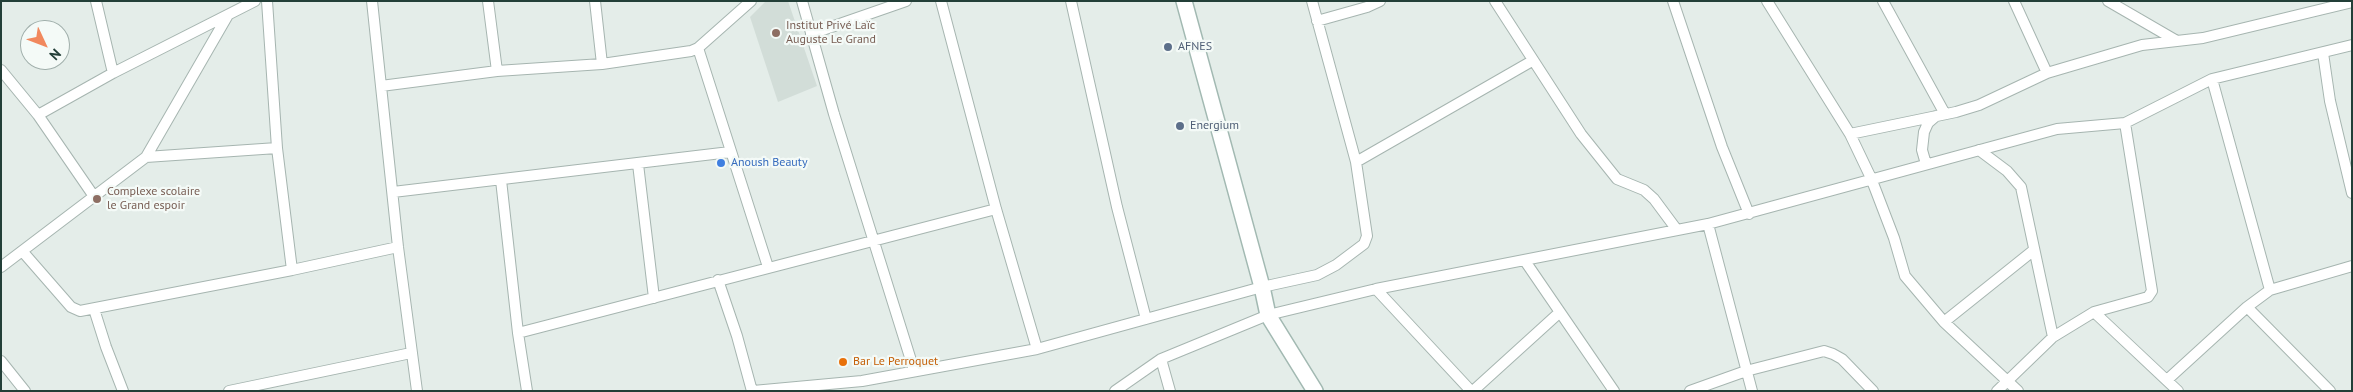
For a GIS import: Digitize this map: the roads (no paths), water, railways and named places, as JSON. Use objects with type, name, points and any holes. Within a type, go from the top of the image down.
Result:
[{"type":"street","points":[[96,1],[113,73]]},
{"type":"street","points":[[38,115],[113,73],[255,1]]},
{"type":"street","points":[[267,1],[277,148],[292,270]]},
{"type":"street","points":[[372,1],[398,248],[417,391]]},
{"type":"street","points":[[488,1],[497,71]]},
{"type":"street","points":[[595,1],[602,64]]},
{"type":"street","points":[[381,86],[497,71],[602,64],[691,51],[698,48],[750,1]]},
{"type":"street","points":[[802,1],[914,370]]},
{"type":"street","points":[[811,34],[906,1]]},
{"type":"street","points":[[941,1],[996,209],[1037,349]]},
{"type":"street","points":[[1071,1],[1117,207],[1146,318]]},
{"type":"street","points":[[1184,1],[1268,315],[1316,389]]},
{"type":"street","points":[[718,280],[753,391],[862,380],[1037,349],[1262,287],[1317,275],[1336,265],[1366,242],[1367,236],[1356,162],[1312,1]]},
{"type":"street","points":[[1317,21],[1367,7],[1380,1]]},
{"type":"street","points":[[1495,1],[1532,61],[1581,134],[1613,174],[1623,182],[1647,193],[1677,230]]},
{"type":"street","points":[[1673,1],[1722,147],[1748,214]]},
{"type":"street","points":[[1767,1],[1850,134],[1871,178],[1894,238],[1905,276],[1944,322],[2018,391]]},
{"type":"street","points":[[1883,1],[1940,115]]},
{"type":"street","points":[[2014,1],[2047,73]]},
{"type":"street","points":[[2108,1],[2177,41]]},
{"type":"street","points":[[1850,134],[1904,124],[1979,105],[2047,73],[2142,45],[2203,38],[2333,3],[2352,2]]},
{"type":"street","points":[[1,267],[146,156],[228,14]]},
{"type":"street","points":[[1115,391],[1161,359],[1268,315],[1376,289],[1708,224],[1871,178],[2057,129],[2125,123],[2212,79],[2352,45]]},
{"type":"street","points":[[698,48],[768,267]]},
{"type":"street","points":[[2323,53],[2330,101],[2352,193]]},
{"type":"street","points":[[1356,162],[1532,61]]},
{"type":"street","points":[[1,70],[38,115],[93,196]]},
{"type":"street","points":[[2212,79],[2270,290]]},
{"type":"street","points":[[1926,164],[1922,150],[1924,132],[1928,123],[1940,115]]},
{"type":"street","points":[[1997,391],[2053,337],[2094,312],[2148,297],[2152,291],[2125,123]]},
{"type":"street","points":[[146,156],[277,148]]},
{"type":"street","points":[[1979,150],[2007,171],[2021,187],[2053,337]]},
{"type":"street","points":[[393,192],[730,152]]},
{"type":"street","points":[[638,164],[654,298]]},
{"type":"street","points":[[501,180],[518,333],[527,391]]},
{"type":"street","points":[[518,333],[996,209]]},
{"type":"street","points":[[1708,224],[1752,391]]},
{"type":"street","points":[[22,252],[75,310],[94,309],[398,248]]},
{"type":"street","points":[[1944,322],[2034,250]]},
{"type":"street","points":[[1525,261],[1614,391]]},
{"type":"street","points":[[2167,380],[2247,307],[2270,290],[2352,266]]},
{"type":"street","points":[[1376,289],[1472,391],[1560,312]]},
{"type":"street","points":[[2247,307],[2330,391]]},
{"type":"street","points":[[94,309],[106,348],[123,391]]},
{"type":"street","points":[[2094,312],[2178,391]]},
{"type":"street","points":[[1690,391],[1746,371],[1824,352],[1842,359],[1873,391]]},
{"type":"street","points":[[229,391],[411,353]]},
{"type":"street","points":[[1161,359],[1170,391]]},
{"type":"street","points":[[1,360],[25,391]]},
{"type":"place","name":"Institut Privé Laïc Auguste Le Grand","points":[[776,33]]},
{"type":"place","name":"AFNES","points":[[1168,47]]},
{"type":"place","name":"Energium","points":[[1180,126]]},
{"type":"place","name":"Anoush Beauty","points":[[721,163]]},
{"type":"place","name":"Complexe scolaire le Grand espoir","points":[[97,199]]},
{"type":"place","name":"Bar Le Perroquet","points":[[843,362]]}]
